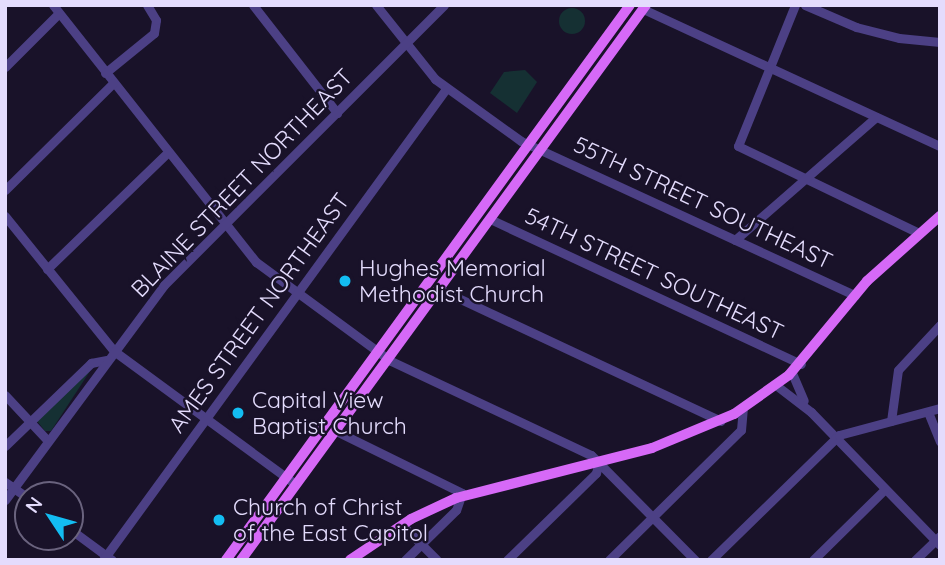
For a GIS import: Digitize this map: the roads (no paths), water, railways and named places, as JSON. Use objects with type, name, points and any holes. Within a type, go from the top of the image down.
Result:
[{"type":"main road","points":[[241,560],[490,219],[631,5]]},
{"type":"main road","points":[[226,560],[378,352],[644,7]]},
{"type":"main road","points":[[350,560],[402,524],[463,495],[652,448],[721,421],[777,386],[792,373],[855,295],[940,216]]},
{"type":"street","points":[[105,73],[154,33],[156,20],[147,5]]},
{"type":"street","points":[[253,5],[337,113]]},
{"type":"street","name":"55TH STREET SOUTHEAST","points":[[376,5],[446,89],[535,147],[855,295]]},
{"type":"street","name":"BLAINE STREET NORTHEAST","points":[[19,481],[164,285],[444,5]]},
{"type":"street","points":[[795,5],[771,56],[771,68],[738,146],[919,233]]},
{"type":"street","points":[[805,5],[856,27],[899,38],[940,42]]},
{"type":"street","points":[[644,7],[940,146]]},
{"type":"street","points":[[5,67],[56,9],[254,261],[388,359],[573,445],[598,462],[695,560]]},
{"type":"street","points":[[5,190],[113,83]]},
{"type":"street","name":"AMES STREET NORTHEAST","points":[[107,558],[446,89]]},
{"type":"street","points":[[735,240],[804,177],[876,117]]},
{"type":"street","points":[[47,269],[168,152]]},
{"type":"street","points":[[5,216],[114,351],[296,485]]},
{"type":"street","name":"54TH STREET SOUTHEAST","points":[[490,219],[801,364]]},
{"type":"street","points":[[439,289],[721,421]]},
{"type":"street","points":[[891,421],[898,370],[940,325]]},
{"type":"street","points":[[5,446],[90,363],[107,360]]},
{"type":"street","name":"54TH STREET SOUTHEAST","points":[[792,373],[811,412]]},
{"type":"street","name":"54TH STREET SOUTHEAST","points":[[777,386],[811,412],[938,541]]},
{"type":"street","points":[[5,395],[48,441]]},
{"type":"street","points":[[609,560],[741,430],[743,408]]},
{"type":"street","points":[[711,560],[835,438],[940,408]]},
{"type":"street","points":[[928,412],[940,442]]},
{"type":"street","points":[[336,431],[458,488],[463,495],[456,510],[405,560]]},
{"type":"street","points":[[507,560],[596,473],[598,462]]},
{"type":"street","points":[[5,482],[14,488]]},
{"type":"street","name":"BLAINE STREET NORTHEAST","points":[[5,500],[14,488]]},
{"type":"street","points":[[813,560],[885,489]]},
{"type":"street","points":[[402,524],[437,560]]},
{"type":"street","points":[[84,540],[107,558]]},
{"type":"street","points":[[915,560],[938,541]]},
{"type":"place","name":"Hughes Memorial Methodist Church","points":[[345,281]]},
{"type":"place","name":"Capital View Baptist Church","points":[[238,413]]},
{"type":"place","name":"Church of Christ of the East Capitol","points":[[219,520]]}]
